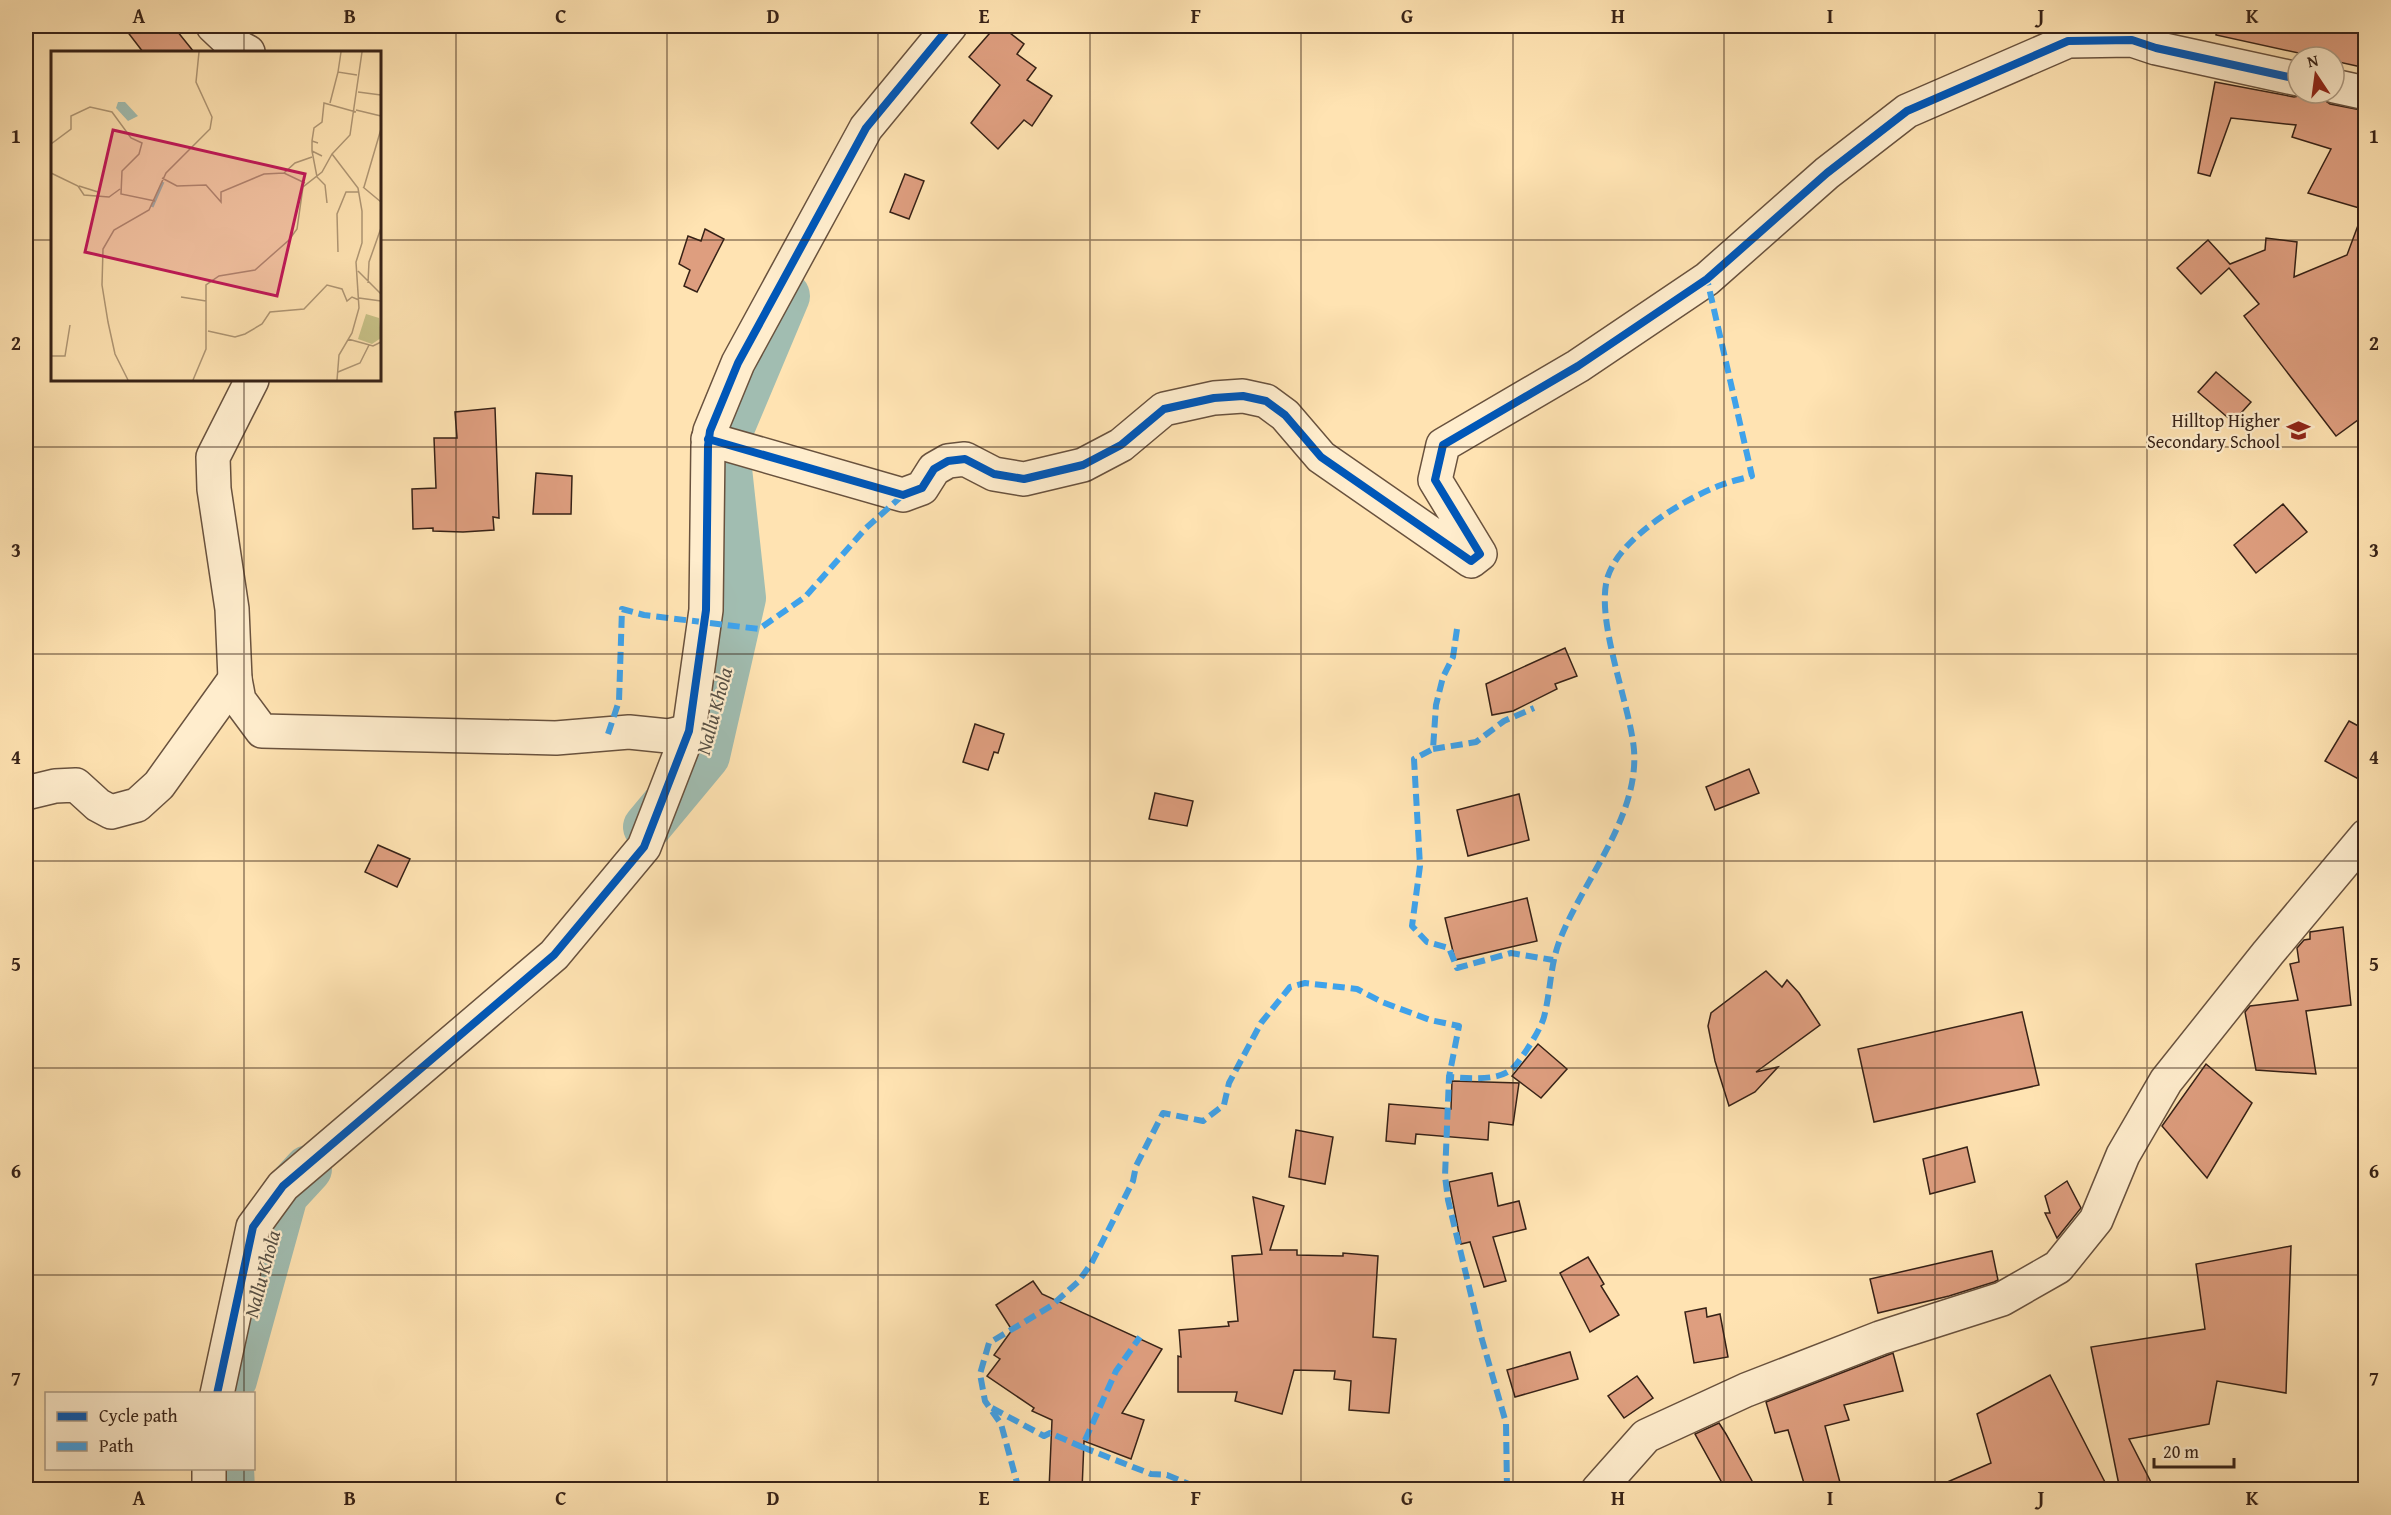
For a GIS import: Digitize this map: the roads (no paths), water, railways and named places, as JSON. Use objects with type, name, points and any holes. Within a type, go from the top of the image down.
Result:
[{"type":"street","points":[[213,26],[231,43],[246,51]]},
{"type":"street","points":[[217,1392],[253,1227],[283,1186],[554,955],[644,847],[689,731],[706,610],[708,440],[738,363],[866,128],[950,26]]},
{"type":"street","points":[[708,440],[903,495],[922,488],[934,469],[948,461],[965,459],[994,474],[1024,479],[1083,465],[1121,445],[1164,408],[1214,398],[1243,396],[1266,401],[1285,415],[1321,457],[1471,561],[1480,554],[1436,480],[1443,445],[1578,366],[1707,279],[1827,173],[1907,111],[2068,41],[2140,33],[2156,48],[2286,76]]},
{"type":"street","points":[[2346,89],[2366,93]]},
{"type":"street","points":[[252,381],[213,458],[214,489],[232,609],[235,679],[239,700],[262,731],[556,738],[629,732],[668,736],[689,731]]},
{"type":"street","points":[[26,793],[55,786],[76,785],[98,805],[111,812],[137,805],[159,785],[235,679]]},
{"type":"street","points":[[1598,1490],[1646,1436],[1746,1390],[1880,1338],[2002,1299],[2058,1267],[2096,1220],[2123,1155],[2166,1081],[2268,953],[2366,836]]},
{"type":"street","points":[[208,1470],[209,1490]]},
{"type":"waterway","name":"Nallu Khola","points":[[647,827],[706,756],[742,598],[725,441],[786,296]]},
{"type":"waterway","name":"Nallu Khola","points":[[233,1380],[284,1195],[308,1169]]},
{"type":"waterway","name":"Nallu Khola","points":[[230,1470],[231,1490]]},
{"type":"place","name":"Hilltop Higher Secondary School","points":[[2298,431]]}]
